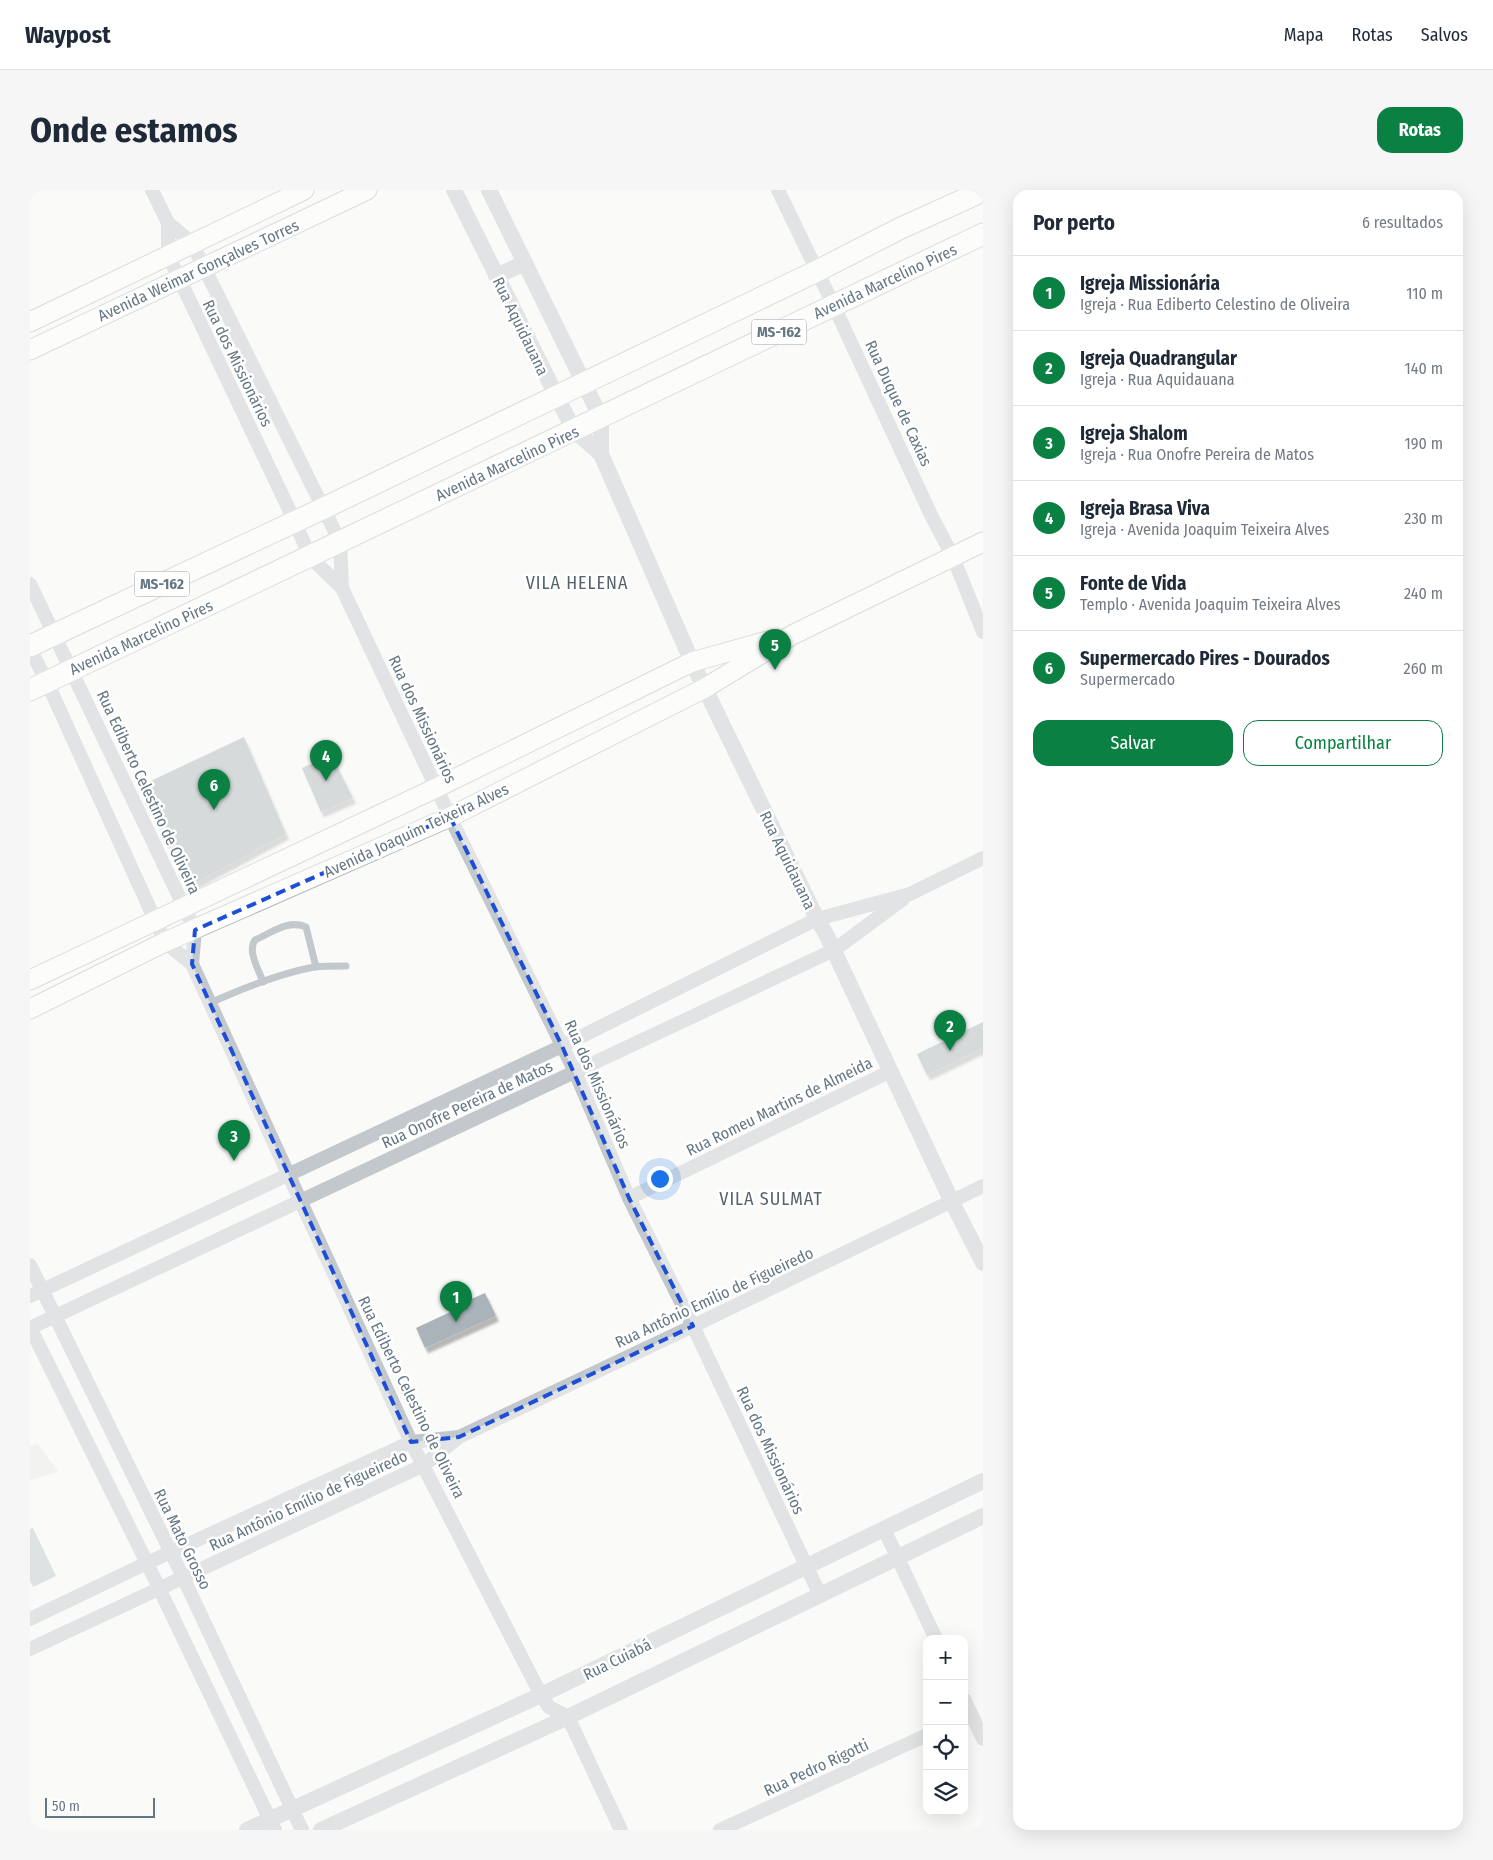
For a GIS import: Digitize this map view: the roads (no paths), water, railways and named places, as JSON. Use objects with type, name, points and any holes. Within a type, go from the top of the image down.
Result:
[{"type":"main road","name":"Avenida Weimar Gonçalves Torres","points":[[30,322],[304,190]]},
{"type":"main road","name":"Avenida Weimar Gonçalves Torres","points":[[30,350],[366,190]]},
{"type":"main road","name":"MS-162","points":[[30,647],[817,271],[901,228],[983,191]]},
{"type":"main road","name":"Avenida Marcelino Pires","points":[[38,686],[576,431],[706,366],[983,234]]},
{"type":"main road","name":"Avenida Joaquim Teixeira Alves","points":[[30,1009],[166,942],[450,817],[705,688],[794,634],[983,542]]},
{"type":"main road","name":"Avenida Joaquim Teixeira Alves","points":[[30,980],[436,788],[692,662],[794,634]]},
{"type":"street","name":"Rua dos Missionários","points":[[152,190],[168,223],[192,243],[340,542],[342,588]]},
{"type":"street","name":"Rua Aquidauana","points":[[454,190],[556,396],[576,431],[601,454]]},
{"type":"street","name":"Rua Aquidauana","points":[[489,190],[601,418],[601,454],[692,662],[817,919],[834,950],[952,1202],[983,1263]]},
{"type":"street","name":"Rua Duque de Caxias","points":[[778,190],[931,515],[953,557],[983,632]]},
{"type":"street","name":"Rua dos Missionários","points":[[168,223],[168,255],[310,557],[342,588],[436,788],[575,1072],[629,1198],[693,1326],[820,1595]]},
{"type":"street","points":[[496,276],[525,263]]},
{"type":"street","name":"Rua Ediberto Celestino de Oliveira","points":[[30,584],[195,930],[192,964]]},
{"type":"street","name":"Rua Ediberto Celestino de Oliveira","points":[[30,647],[38,686],[166,942],[192,964],[411,1442],[541,1695],[548,1707],[568,1717]]},
{"type":"street","name":"Rua Onofre Pereira de Matos","points":[[30,1328],[834,950],[910,894],[983,858]]},
{"type":"street","name":"Rua Onofre Pereira de Matos","points":[[36,1293],[562,1046],[817,919],[910,894]]},
{"type":"street","name":"Rua Romeu Martins de Almeida","points":[[629,1198],[891,1071]]},
{"type":"street","name":"Rua Antônio Emílio de Figueiredo","points":[[30,1649],[424,1465],[459,1437],[983,1186]]},
{"type":"street","name":"Rua Mato Grosso","points":[[30,1265],[36,1293],[56,1316],[183,1577],[302,1830]]},
{"type":"street","points":[[30,1328],[147,1563],[272,1824]]},
{"type":"street","name":"Rua Antônio Emílio de Figueiredo","points":[[30,1619],[411,1442],[459,1437]]},
{"type":"street","name":"Rua Cuiabá","points":[[247,1830],[272,1824],[293,1808],[541,1695],[983,1481]]},
{"type":"street","name":"Rua Cuiabá","points":[[321,1830],[568,1717],[983,1516]]},
{"type":"street","points":[[884,1529],[934,1635]]},
{"type":"street","points":[[973,1713],[983,1739]]},
{"type":"street","points":[[568,1717],[621,1830]]},
{"type":"street","name":"Rua Pedro Rigotti","points":[[720,1830],[923,1737]]},
{"type":"lane","points":[[263,982],[252,951],[252,945],[256,940],[290,924],[299,924],[306,927],[316,967]]},
{"type":"lane","points":[[210,1003],[244,988],[316,967],[346,966]]},
{"type":"place","name":"Fonte de Vida","points":[[775,670]]},
{"type":"place","name":"Igreja Brasa Viva","points":[[326,781]]},
{"type":"place","name":"Supermercado Pires - Dourados","points":[[214,810]]},
{"type":"place","name":"Igreja Quadrangular","points":[[950,1051]]},
{"type":"place","name":"Igreja Shalom","points":[[234,1161]]},
{"type":"place","name":"Igreja Missionária","points":[[456,1322]]},
{"type":"district","name":"VILA HELENA","points":[[577,583]]},
{"type":"district","name":"VILA SULMAT","points":[[771,1199]]}]
